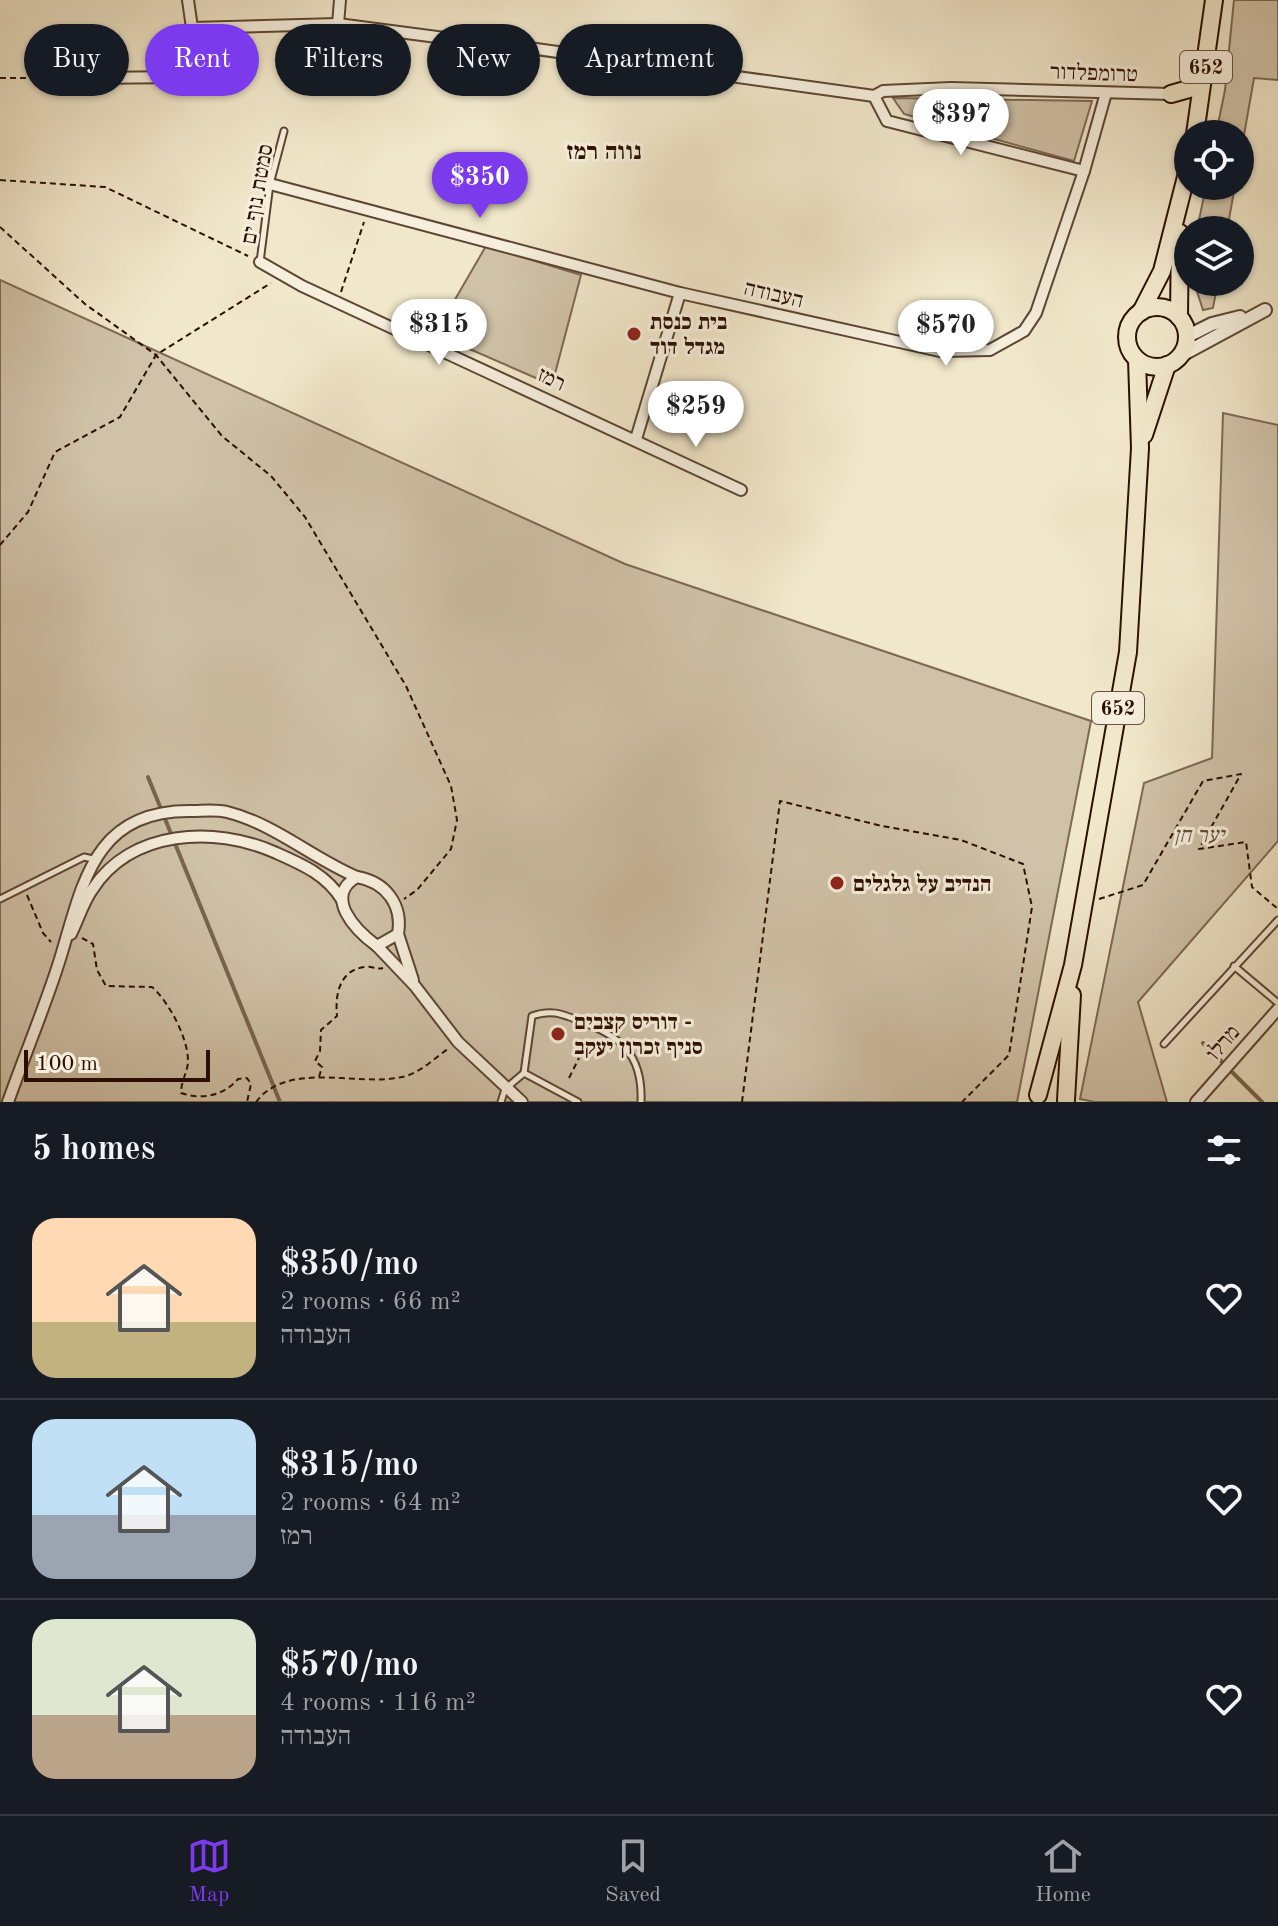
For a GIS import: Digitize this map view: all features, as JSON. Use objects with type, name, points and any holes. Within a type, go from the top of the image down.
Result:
[{"type":"main road","name":"652","points":[[1197,120],[1214,0]]},
{"type":"main road","points":[[1191,120],[1171,94],[1196,87],[1205,73]]},
{"type":"main road","name":"652","points":[[1033,1099],[1073,965],[1128,652],[1140,448],[1137,360],[1128,347],[1127,331],[1141,312],[1162,271],[1182,200]]},
{"type":"main road","name":"652","points":[[1140,448],[1173,361],[1186,337],[1179,317],[1180,211]]},
{"type":"main road","points":[[1141,312],[1161,308],[1179,317]]},
{"type":"main road","points":[[1137,360],[1151,366],[1173,361]]},
{"type":"main road","name":"652","points":[[1033,1099],[1051,1094],[1067,1101],[1073,965]]},
{"type":"street","points":[[188,0],[191,24]]},
{"type":"street","points":[[338,24],[340,0]]},
{"type":"street","name":"טרומפלדור","points":[[540,50],[874,96],[883,91],[951,88],[1171,94]]},
{"type":"street","name":"העבודה","points":[[270,184],[680,293],[940,351],[990,350],[1024,331],[1036,313],[1084,171],[1106,93]]},
{"type":"street","points":[[874,96],[887,121],[1084,171]]},
{"type":"street","name":"רמז","points":[[260,262],[337,302],[741,490]]},
{"type":"street","points":[[636,439],[680,293]]},
{"type":"street","points":[[1186,337],[1212,324],[1271,309]]},
{"type":"street","points":[[1173,361],[1271,309]]},
{"type":"street","points":[[62,953],[77,894],[93,859],[124,827],[161,813],[225,811],[281,834],[306,852],[381,886],[396,905],[401,921],[398,934],[415,986]]},
{"type":"street","points":[[8,1102],[62,953],[92,889],[117,863],[155,844],[192,835],[222,835],[256,844],[303,864],[332,884],[354,928],[392,959],[458,1042],[522,1102]]},
{"type":"street","points":[[342,900],[345,884],[357,877]]},
{"type":"street","points":[[377,946],[398,934]]},
{"type":"street","name":"מרלו","points":[[1196,1102],[1278,1006]]},
{"type":"lane","name":"סמטת נוף ים","points":[[260,262],[270,184],[284,131]]},
{"type":"lane","points":[[0,899],[84,857],[93,859]]},
{"type":"lane","points":[[1164,1044],[1278,920]]},
{"type":"lane","points":[[1234,966],[1278,1006]]},
{"type":"lane","points":[[501,1102],[505,1089],[524,1073],[532,1016],[556,1012],[616,1036],[629,1052],[641,1081],[641,1102]]},
{"type":"lane","points":[[524,1073],[578,1102]]},
{"type":"path","points":[[0,78],[24,78]]},
{"type":"path","points":[[0,180],[105,187],[260,262]]},
{"type":"path","points":[[337,302],[368,209]]},
{"type":"path","points":[[0,227],[85,304],[156,355],[222,436],[271,476],[305,517],[406,686],[451,786],[457,820],[451,849],[417,890],[396,905]]},
{"type":"path","points":[[0,545],[28,512],[55,452],[120,417],[156,355],[281,275]]},
{"type":"path","points":[[1097,900],[1143,885],[1203,781],[1241,774],[1199,849],[1246,842],[1252,887],[1278,909]]},
{"type":"path","points":[[742,1102],[780,801],[882,826],[961,840],[1023,864],[1032,907],[1009,1055],[962,1102]]},
{"type":"path","points":[[24,888],[43,933],[62,953],[82,938],[88,939],[93,944],[97,970],[106,986],[144,985],[158,992],[178,1019],[181,1029],[188,1062],[181,1078],[181,1093],[196,1098],[227,1091],[238,1079],[247,1078],[251,1084],[247,1102]]},
{"type":"path","points":[[318,1078],[322,1067],[315,1061],[320,1051],[321,1030],[337,1016],[335,996],[343,978],[369,966],[380,970],[392,959]]},
{"type":"path","points":[[256,1102],[280,1082],[318,1078],[376,1081],[407,1076],[458,1042]]},
{"type":"path","points":[[569,1078],[579,1058]]},
{"type":"green space","points":[[1234,0],[1278,0],[1278,80],[1254,78],[1247,120],[1219,120]]},
{"type":"green space","points":[[893,98],[1092,101],[1074,161],[904,114]]},
{"type":"green space","points":[[1203,200],[1232,200],[1230,216],[1200,216]]},
{"type":"green space","points":[[486,246],[581,275],[552,385],[435,334]]},
{"type":"green space","points":[[0,280],[625,564],[1091,721],[1017,1102],[0,1102]]},
{"type":"green space","points":[[1198,296],[1215,296],[1213,308],[1203,310]]},
{"type":"green space","name":"יער חן","points":[[1223,413],[1278,425],[1278,841],[1138,1002],[1167,1102],[1095,1102],[1080,1099],[1144,783],[1212,758]]},
{"type":"waterway","points":[[148,777],[280,1102]]},
{"type":"waterway","points":[[1203,1043],[1262,1102]]},
{"type":"place","name":"בית כנסת מגדל דוד","points":[[634,334]]},
{"type":"place","name":"הנדיב על גלגלים","points":[[837,883]]},
{"type":"place","name":"דוריס קצבים - סניף זכרון יעקב","points":[[558,1034]]},
{"type":"district","name":"נווה רמז","points":[[604,151]]}]
